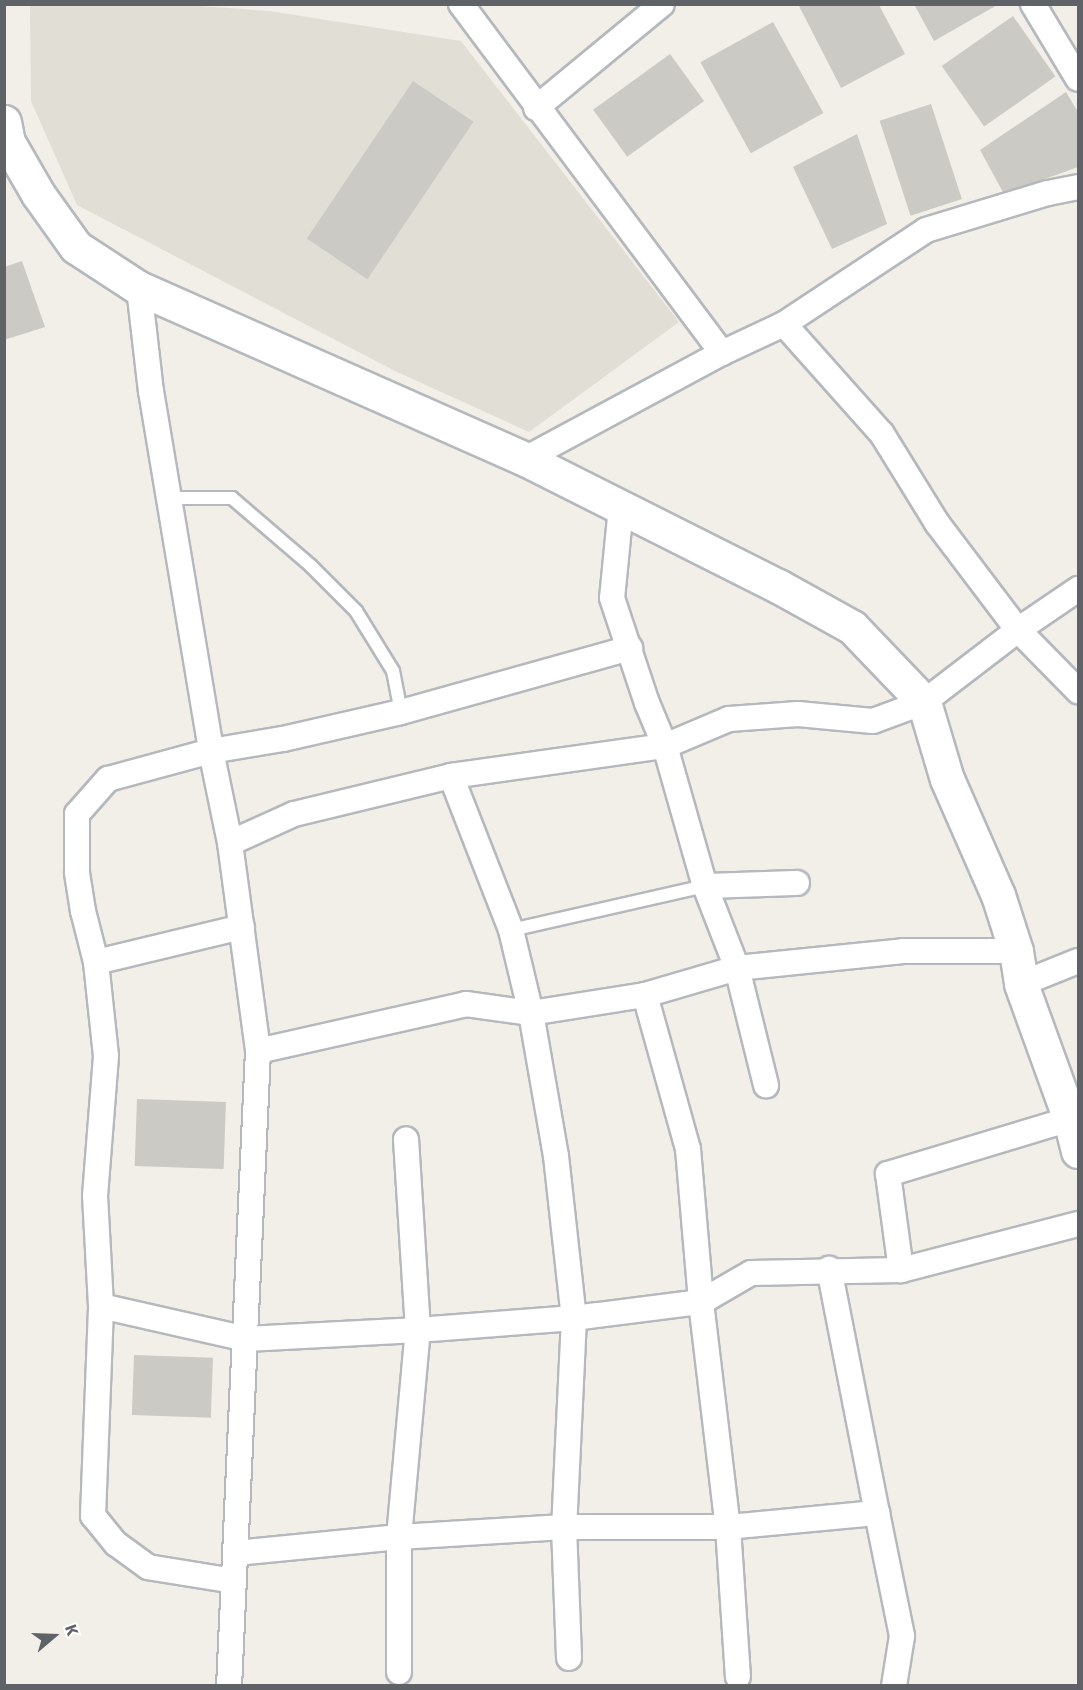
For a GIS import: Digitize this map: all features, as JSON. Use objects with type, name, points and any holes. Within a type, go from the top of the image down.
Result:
[{"type":"street","points":[[461,4],[536,108],[722,353]]},
{"type":"street","points":[[536,108],[662,4]]},
{"type":"street","points":[[1033,4],[1078,79]]},
{"type":"street","points":[[4,122],[8,142],[38,194],[76,248],[139,288],[525,459],[778,586],[852,627],[924,702],[947,779],[998,895],[1016,951],[1022,984],[1070,1119],[1078,1151]]},
{"type":"street","points":[[525,459],[722,353],[784,324],[926,230],[1048,193],[1078,187]]},
{"type":"street","points":[[139,288],[151,391],[211,751],[230,843],[258,1051],[230,1686]]},
{"type":"street","points":[[784,324],[882,434],[937,523],[1018,630],[1078,691]]},
{"type":"street","points":[[621,507],[612,598],[647,703],[665,746],[705,886],[736,968],[766,1085]]},
{"type":"street","points":[[230,843],[294,814],[451,776],[665,746],[729,719],[798,714],[873,721],[924,702],[1018,630],[1078,589]]},
{"type":"street","points":[[234,1581],[148,1567],[116,1544],[93,1516],[101,1306],[95,1196],[106,1056],[96,962],[83,911],[77,872],[77,814],[108,779],[211,751],[283,739],[401,712],[630,648]]},
{"type":"street","points":[[451,776],[511,930],[531,1013],[556,1156],[574,1318],[564,1527],[569,1658]]},
{"type":"street","points":[[705,886],[797,883]]},
{"type":"street","points":[[96,962],[242,927]]},
{"type":"street","points":[[258,1051],[466,1004],[531,1013],[645,995],[736,968],[903,951],[1016,951]]},
{"type":"street","points":[[1022,984],[1078,961]]},
{"type":"street","points":[[645,995],[688,1149],[701,1302],[728,1527],[738,1677]]},
{"type":"street","points":[[901,1270],[888,1174],[1070,1119]]},
{"type":"street","points":[[399,1672],[399,1537],[418,1330],[406,1139]]},
{"type":"street","points":[[101,1306],[246,1339],[418,1330],[574,1318],[701,1302],[751,1273],[829,1269],[901,1270],[1078,1224]]},
{"type":"street","points":[[829,1269],[902,1636],[894,1686]]},
{"type":"street","points":[[236,1553],[399,1537],[564,1527],[728,1527],[877,1513]]},
{"type":"lane","points":[[169,498],[232,498],[311,566],[356,611],[393,671],[401,712]]},
{"type":"lane","points":[[511,930],[705,886]]},
{"type":"shaded area","points":[[173,4],[269,11],[461,41],[679,322],[529,432],[395,371],[77,205],[31,101],[30,5]]},
{"type":"building","points":[[914,4],[999,4],[934,41]]},
{"type":"building","points":[[879,5],[905,54],[841,88],[799,6]]},
{"type":"building","points":[[1013,16],[1055,77],[984,127],[942,66]]},
{"type":"building","points":[[773,22],[823,113],[751,153],[700,62]]},
{"type":"building","points":[[670,54],[704,101],[627,157],[593,110]]},
{"type":"building","points":[[413,81],[474,122],[367,279],[307,239]]},
{"type":"building","points":[[1066,92],[1078,112],[1078,167],[1004,194],[980,150]]},
{"type":"building","points":[[931,104],[962,199],[911,216],[880,121]]},
{"type":"building","points":[[857,134],[887,224],[832,249],[793,167]]},
{"type":"building","points":[[22,261],[45,327],[4,340],[4,267]]},
{"type":"building","points":[[137,1099],[226,1102],[224,1169],[135,1166]]},
{"type":"building","points":[[134,1355],[213,1358],[211,1418],[132,1415]]}]
